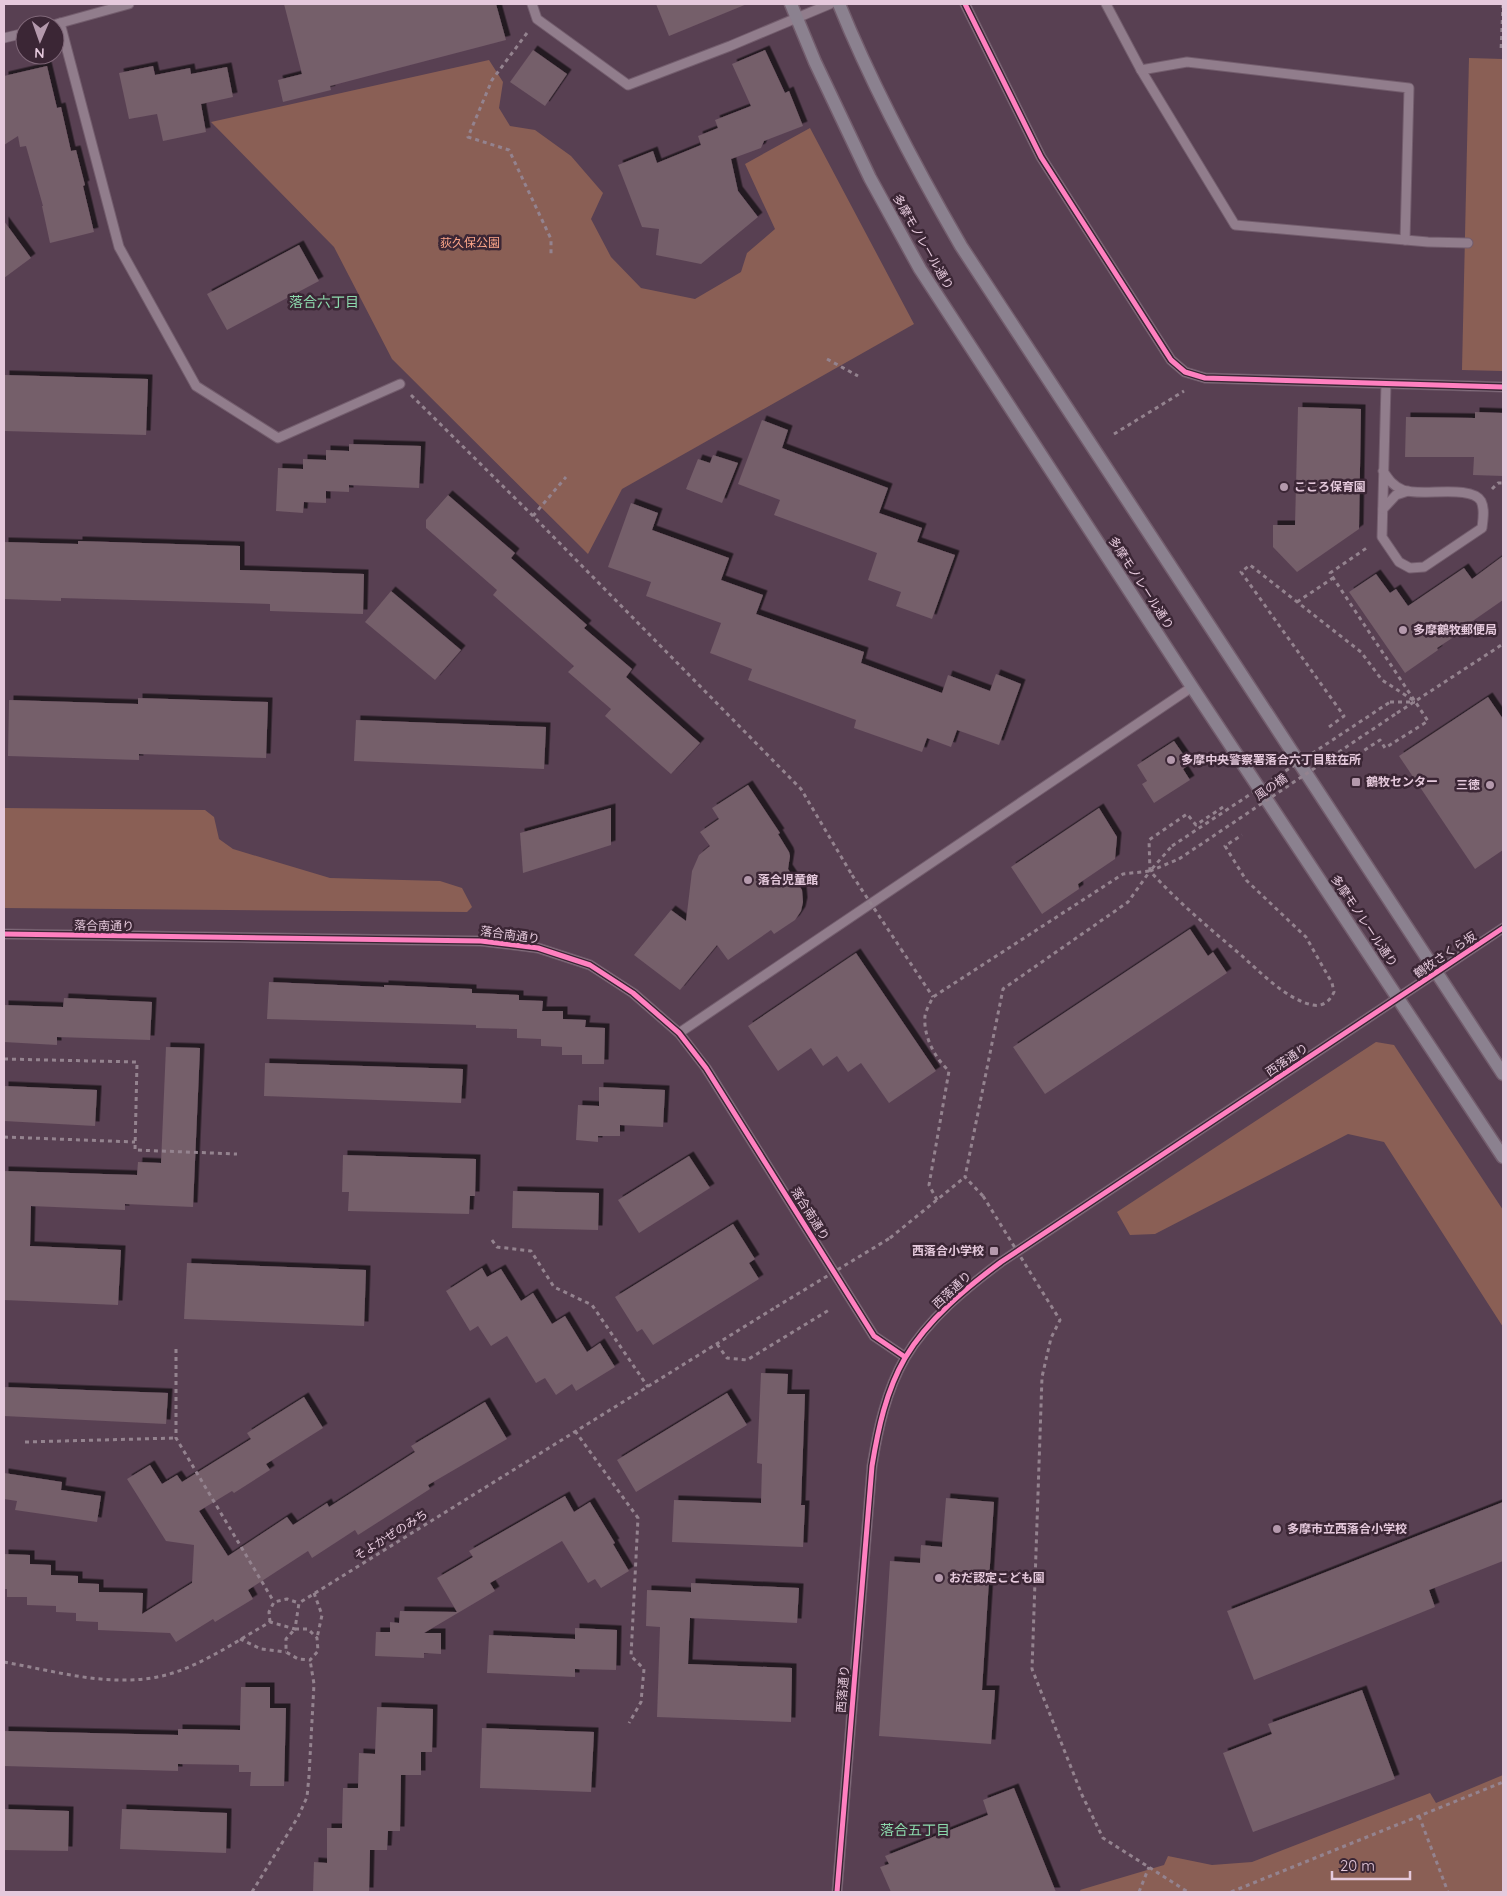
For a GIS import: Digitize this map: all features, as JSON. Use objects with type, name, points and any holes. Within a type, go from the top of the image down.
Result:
[{"type":"main road","name":"多摩モノレール通り","points":[[791,4],[815,62],[870,178],[920,269],[1192,687],[1503,1157]]},
{"type":"main road","points":[[839,4],[856,45],[910,158],[961,246],[1503,1074]]},
{"type":"street","points":[[65,22],[129,4]]},
{"type":"street","points":[[532,4],[537,19],[628,85],[730,46],[830,4]]},
{"type":"street","points":[[965,4],[1041,157],[1171,360],[1185,372],[1205,378],[1503,387]]},
{"type":"street","points":[[1106,4],[1141,70],[1235,225],[1405,240],[1468,243]]},
{"type":"street","points":[[65,55],[120,247],[196,386],[278,438],[400,384]]},
{"type":"street","points":[[1141,70],[1187,62],[1409,88],[1405,240]]},
{"type":"street","points":[[1383,472],[1393,485],[1408,491],[1471,493],[1481,500],[1484,510],[1482,528],[1424,567],[1410,568],[1399,562],[1382,537],[1383,472],[1386,384]]},
{"type":"street","points":[[1383,509],[1396,495],[1408,491]]},
{"type":"street","points":[[679,1033],[1192,687]]},
{"type":"street","name":"鶴牧さくら坂","points":[[1399,998],[1503,928]]},
{"type":"street","name":"落合南通り","points":[[4,934],[482,941],[538,948],[590,965],[633,993],[679,1033],[706,1068],[874,1336],[905,1358]]},
{"type":"street","name":"西落通り","points":[[837,1892],[872,1466],[878,1428],[891,1388],[905,1358],[950,1302],[983,1275],[1399,998]]},
{"type":"path","points":[[1503,4],[1501,51],[1503,52]]},
{"type":"path","points":[[537,19],[492,80],[468,137],[509,150],[552,239],[551,257]]},
{"type":"path","points":[[827,359],[858,376]]},
{"type":"path","points":[[1114,434],[1205,378]]},
{"type":"path","points":[[400,384],[533,516],[619,606],[801,789],[852,875],[933,997]]},
{"type":"path","points":[[533,516],[566,477]]},
{"type":"path","points":[[1350,759],[1380,740],[1386,748],[1428,721],[1330,573],[1382,537]]},
{"type":"path","points":[[1329,727],[1344,716],[1241,572],[1250,565],[1361,652],[1382,680],[1416,702]]},
{"type":"path","points":[[1297,602],[1333,578]]},
{"type":"path","points":[[1223,807],[1196,825],[1187,814],[1149,840],[1150,872],[1177,900],[1274,984],[1306,1003],[1315,1006],[1326,1003],[1334,992],[1332,983],[1306,936],[1246,880],[1225,846],[1242,834]]},
{"type":"path","points":[[937,1200],[929,1185],[949,1071],[938,1061],[928,1037],[925,1016],[933,997],[1123,874],[1150,872]]},
{"type":"path","points":[[4,1059],[137,1062],[135,1150],[237,1154]]},
{"type":"path","points":[[4,1137],[136,1142]]},
{"type":"path","points":[[965,1177],[983,1196],[1060,1320],[1051,1338],[1042,1376],[1032,1669],[1082,1795],[1103,1838],[1188,1892]]},
{"type":"path","points":[[492,1240],[496,1247],[531,1251],[554,1287],[592,1305],[648,1386]]},
{"type":"path","points":[[717,1344],[726,1358],[747,1360],[829,1310]]},
{"type":"path","points":[[176,1349],[176,1438],[274,1602]]},
{"type":"path","points":[[575,1432],[638,1518],[632,1656],[644,1669],[642,1702],[629,1723]]},
{"type":"path","points":[[25,1442],[176,1438]]},
{"type":"path","points":[[310,1660],[318,1651],[317,1638],[322,1615],[314,1593]]},
{"type":"path","points":[[274,1602],[287,1599],[299,1603],[295,1630],[286,1639],[286,1652]]},
{"type":"path","points":[[270,1622],[269,1612],[274,1602]]},
{"type":"path","points":[[4,1662],[100,1680],[140,1680],[176,1672],[209,1658],[270,1622],[295,1630],[308,1629],[317,1638]]},
{"type":"path","points":[[240,1639],[261,1649],[286,1652],[298,1659],[310,1660]]},
{"type":"path","points":[[252,1892],[298,1817],[307,1797],[310,1776],[314,1684],[310,1660]]},
{"type":"path","points":[[1231,1892],[1503,1782]]},
{"type":"path","points":[[1420,1816],[1448,1892]]},
{"type":"path","points":[[1139,1892],[1149,1867]]},
{"type":"green space","points":[[1469,58],[1503,59],[1503,371],[1462,370]]},
{"type":"green space","name":"荻久保公園","points":[[489,60],[503,82],[499,108],[510,126],[535,130],[571,156],[603,193],[591,219],[611,257],[641,288],[695,299],[741,272],[747,253],[775,229],[745,164],[810,128],[914,324],[622,489],[588,554],[392,359],[334,247],[211,122]]},
{"type":"green space","points":[[4,808],[205,810],[214,817],[219,839],[233,849],[330,878],[440,881],[462,888],[472,907],[467,912],[4,908]]},
{"type":"green space","points":[[1376,1042],[1394,1045],[1503,1210],[1503,1327],[1384,1142],[1348,1134],[1155,1234],[1130,1235],[1117,1212]]},
{"type":"green space","points":[[1503,1775],[1503,1892],[1081,1892],[1080,1890],[1164,1865],[1168,1856],[1212,1865],[1252,1862],[1430,1793],[1436,1803]]},
{"type":"building","points":[[284,4],[496,4],[506,40],[330,86],[331,90],[283,102],[278,80],[302,74]]},
{"type":"building","points":[[656,4],[747,4],[669,36]]},
{"type":"building","points":[[533,50],[567,74],[545,106],[510,82]]},
{"type":"building","points":[[765,50],[785,93],[789,91],[803,126],[764,141],[761,148],[731,159],[738,191],[758,217],[701,264],[656,255],[659,229],[642,227],[618,165],[653,151],[657,163],[701,145],[698,136],[718,128],[715,120],[751,106],[732,64]]},
{"type":"building","points":[[47,66],[57,108],[61,107],[71,151],[76,150],[94,232],[50,243],[43,206],[26,146],[20,147],[18,136],[4,145],[4,76]]},
{"type":"building","points":[[153,66],[155,75],[190,68],[191,74],[227,67],[233,97],[201,104],[206,132],[163,141],[157,114],[129,119],[119,73]]},
{"type":"building","points":[[4,221],[31,258],[4,278]]},
{"type":"building","points":[[299,245],[319,281],[227,330],[207,294]]},
{"type":"building","points":[[5,375],[148,379],[146,435],[4,431]]},
{"type":"building","points":[[1298,407],[1361,409],[1359,529],[1297,572],[1273,547],[1273,525],[1295,525]]},
{"type":"building","points":[[1475,412],[1503,413],[1503,476],[1473,475],[1474,457],[1405,457],[1406,417],[1475,418]]},
{"type":"building","points":[[762,420],[788,430],[782,448],[888,488],[879,513],[922,528],[917,542],[955,555],[932,619],[896,606],[901,592],[868,580],[877,553],[774,515],[780,500],[738,484]]},
{"type":"building","points":[[349,444],[421,446],[419,488],[349,485],[349,492],[326,491],[326,503],[304,502],[303,513],[276,511],[278,468],[303,469],[303,459],[326,460],[326,450],[349,451]]},
{"type":"building","points":[[713,455],[738,463],[722,503],[686,489],[698,459],[710,463]]},
{"type":"building","points":[[448,495],[515,553],[511,558],[587,625],[584,628],[632,669],[626,677],[700,743],[671,774],[605,716],[611,709],[568,672],[574,666],[493,595],[497,590],[426,528],[426,520]]},
{"type":"building","points":[[631,503],[658,513],[652,530],[729,558],[721,580],[763,595],[756,614],[864,652],[861,663],[942,693],[948,675],[990,691],[996,674],[1021,684],[999,745],[957,730],[951,747],[927,738],[922,752],[854,728],[856,720],[748,680],[752,669],[710,653],[721,623],[646,596],[651,582],[608,567]]},
{"type":"building","points":[[78,541],[240,546],[240,570],[364,574],[363,614],[270,611],[270,604],[61,598],[61,601],[4,599],[4,542],[78,544]]},
{"type":"building","points":[[1503,556],[1503,600],[1464,627],[1466,629],[1437,648],[1438,650],[1405,673],[1349,592],[1376,574],[1390,593],[1396,589],[1408,606],[1464,568],[1472,579]]},
{"type":"building","points":[[391,591],[461,650],[435,680],[365,622]]},
{"type":"building","points":[[1488,697],[1503,719],[1503,850],[1475,869],[1399,756]]},
{"type":"building","points":[[138,698],[268,702],[266,758],[139,754],[139,760],[8,756],[9,700],[138,704]]},
{"type":"building","points":[[356,720],[546,727],[544,769],[354,761]]},
{"type":"building","points":[[1174,741],[1190,764],[1183,769],[1190,780],[1154,803],[1142,784],[1147,781],[1137,765]]},
{"type":"building","points":[[748,785],[780,833],[778,834],[789,852],[788,869],[802,890],[803,902],[801,911],[795,920],[774,934],[771,930],[728,960],[717,945],[680,990],[634,955],[671,910],[686,921],[692,871],[699,855],[710,846],[700,832],[719,819],[712,808]]},
{"type":"building","points":[[611,808],[611,845],[523,873],[520,833]]},
{"type":"building","points":[[1099,808],[1117,837],[1115,859],[1078,884],[1079,889],[1042,914],[1011,867]]},
{"type":"building","points":[[1190,929],[1208,956],[1213,952],[1227,973],[1045,1094],[1013,1047]]},
{"type":"building","points":[[856,953],[936,1071],[889,1103],[861,1063],[848,1072],[837,1056],[823,1066],[811,1048],[778,1071],[748,1026]]},
{"type":"building","points":[[269,982],[472,989],[472,993],[519,995],[519,1000],[543,1001],[542,1011],[563,1011],[563,1019],[586,1020],[585,1027],[605,1028],[604,1064],[582,1064],[582,1055],[562,1055],[562,1047],[541,1046],[541,1039],[517,1038],[517,1029],[476,1028],[476,1025],[267,1019]]},
{"type":"building","points":[[64,998],[152,1002],[150,1040],[57,1037],[57,1045],[4,1042],[4,1005],[63,1007]]},
{"type":"building","points":[[166,1047],[200,1048],[193,1207],[125,1204],[125,1210],[31,1206],[30,1246],[121,1250],[118,1305],[4,1300],[4,1171],[137,1175],[138,1162],[161,1163]]},
{"type":"building","points":[[265,1063],[463,1069],[461,1103],[264,1096]]},
{"type":"building","points":[[4,1086],[97,1090],[95,1126],[4,1121]]},
{"type":"building","points":[[599,1087],[665,1090],[663,1127],[620,1125],[620,1136],[598,1136],[598,1142],[576,1140],[578,1105],[599,1106]]},
{"type":"building","points":[[343,1155],[476,1159],[475,1196],[470,1196],[469,1214],[348,1211],[349,1192],[342,1192]]},
{"type":"building","points":[[689,1156],[710,1188],[639,1233],[618,1200]]},
{"type":"building","points":[[513,1191],[599,1193],[598,1230],[512,1228]]},
{"type":"building","points":[[733,1224],[755,1259],[749,1263],[759,1279],[653,1345],[642,1329],[637,1332],[615,1297]]},
{"type":"building","points":[[187,1263],[366,1270],[364,1326],[184,1319]]},
{"type":"building","points":[[482,1268],[487,1277],[501,1269],[521,1301],[533,1293],[552,1324],[565,1316],[587,1352],[600,1343],[615,1367],[576,1391],[572,1384],[556,1395],[545,1378],[536,1383],[507,1336],[491,1346],[478,1326],[470,1331],[446,1291]]},
{"type":"building","points":[[761,1373],[788,1374],[787,1394],[805,1394],[801,1505],[805,1505],[803,1547],[672,1542],[674,1500],[761,1503],[762,1464],[757,1463]]},
{"type":"building","points":[[4,1387],[168,1393],[166,1424],[4,1416]]},
{"type":"building","points":[[727,1393],[747,1425],[636,1492],[617,1460]]},
{"type":"building","points":[[304,1397],[323,1428],[266,1464],[270,1470],[234,1493],[232,1491],[199,1511],[228,1556],[287,1517],[293,1525],[327,1503],[329,1507],[415,1452],[411,1446],[485,1402],[507,1439],[428,1485],[430,1489],[358,1535],[355,1530],[312,1558],[308,1551],[248,1590],[253,1599],[215,1622],[213,1619],[176,1642],[170,1633],[98,1630],[98,1622],[76,1621],[76,1613],[56,1612],[56,1606],[27,1605],[27,1597],[7,1597],[7,1589],[4,1589],[4,1554],[30,1555],[30,1564],[51,1565],[51,1575],[78,1576],[78,1583],[99,1584],[99,1592],[143,1593],[142,1614],[192,1583],[194,1545],[166,1541],[127,1479],[150,1465],[162,1484],[177,1475],[182,1482],[251,1439],[247,1433]]},
{"type":"building","points":[[4,1473],[62,1482],[61,1490],[101,1496],[97,1522],[15,1510],[17,1501],[4,1499]]},
{"type":"building","points":[[565,1496],[574,1512],[590,1502],[615,1543],[613,1544],[629,1571],[601,1588],[595,1579],[588,1583],[562,1541],[490,1583],[495,1591],[424,1633],[441,1633],[441,1654],[424,1653],[424,1658],[375,1656],[376,1632],[390,1632],[390,1622],[399,1623],[400,1611],[457,1612],[437,1578],[473,1557],[469,1551]]},
{"type":"building","points":[[946,1498],[994,1502],[982,1690],[995,1690],[991,1744],[879,1736],[890,1561],[920,1563],[921,1545],[942,1547]]},
{"type":"building","points":[[1503,1502],[1503,1561],[1429,1590],[1435,1607],[1254,1680],[1227,1611]]},
{"type":"building","points":[[691,1583],[799,1588],[797,1623],[690,1618],[688,1664],[792,1668],[791,1722],[657,1717],[660,1627],[646,1626],[647,1590],[691,1592]]},
{"type":"building","points":[[575,1628],[617,1630],[616,1670],[575,1669],[575,1677],[487,1673],[489,1635],[575,1639]]},
{"type":"building","points":[[241,1687],[270,1687],[270,1708],[286,1708],[284,1786],[250,1786],[251,1772],[239,1772],[239,1765],[178,1764],[178,1771],[4,1766],[4,1731],[178,1735],[178,1729],[240,1730]]},
{"type":"building","points":[[1362,1690],[1395,1779],[1253,1832],[1223,1753],[1272,1734],[1268,1724]]},
{"type":"building","points":[[377,1707],[433,1709],[432,1752],[421,1752],[421,1775],[401,1775],[400,1831],[388,1831],[387,1850],[370,1850],[369,1892],[313,1892],[314,1862],[327,1863],[327,1828],[342,1828],[343,1788],[358,1788],[359,1753],[375,1754]]},
{"type":"building","points":[[482,1728],[594,1732],[591,1792],[480,1788]]},
{"type":"building","points":[[1014,1788],[1056,1892],[891,1892],[880,1867],[889,1864],[885,1856],[988,1815],[983,1800]]},
{"type":"building","points":[[4,1809],[69,1811],[68,1851],[4,1850]]},
{"type":"building","points":[[122,1809],[227,1813],[226,1853],[120,1849]]},
{"type":"cycle path","points":[[965,4],[1041,157],[1171,360],[1185,372],[1205,378],[1503,387]]},
{"type":"cycle path","points":[[837,1892],[872,1466],[880,1424],[888,1397],[898,1371],[914,1344],[948,1305],[1001,1262],[1503,928]]},
{"type":"cycle path","points":[[4,934],[481,941],[538,948],[590,965],[633,993],[679,1033],[706,1068],[874,1336],[905,1357]]},
{"type":"place","name":"こころ保育園","points":[[1284,487]]},
{"type":"place","name":"多摩鶴牧郵便局","points":[[1403,630]]},
{"type":"place","name":"多摩中央警察署落合六丁目駐在所","points":[[1171,760]]},
{"type":"place","name":"鶴牧センター","points":[[1356,782]]},
{"type":"place","name":"三徳","points":[[1490,785]]},
{"type":"place","name":"落合児童館","points":[[748,880]]},
{"type":"place","name":"西落合小学校","points":[[994,1251]]},
{"type":"place","name":"多摩市立西落合小学校","points":[[1277,1529]]},
{"type":"place","name":"おだ認定こども園","points":[[939,1578]]},
{"type":"district","name":"落合六丁目","points":[[324,302]]},
{"type":"district","name":"落合五丁目","points":[[915,1830]]}]
